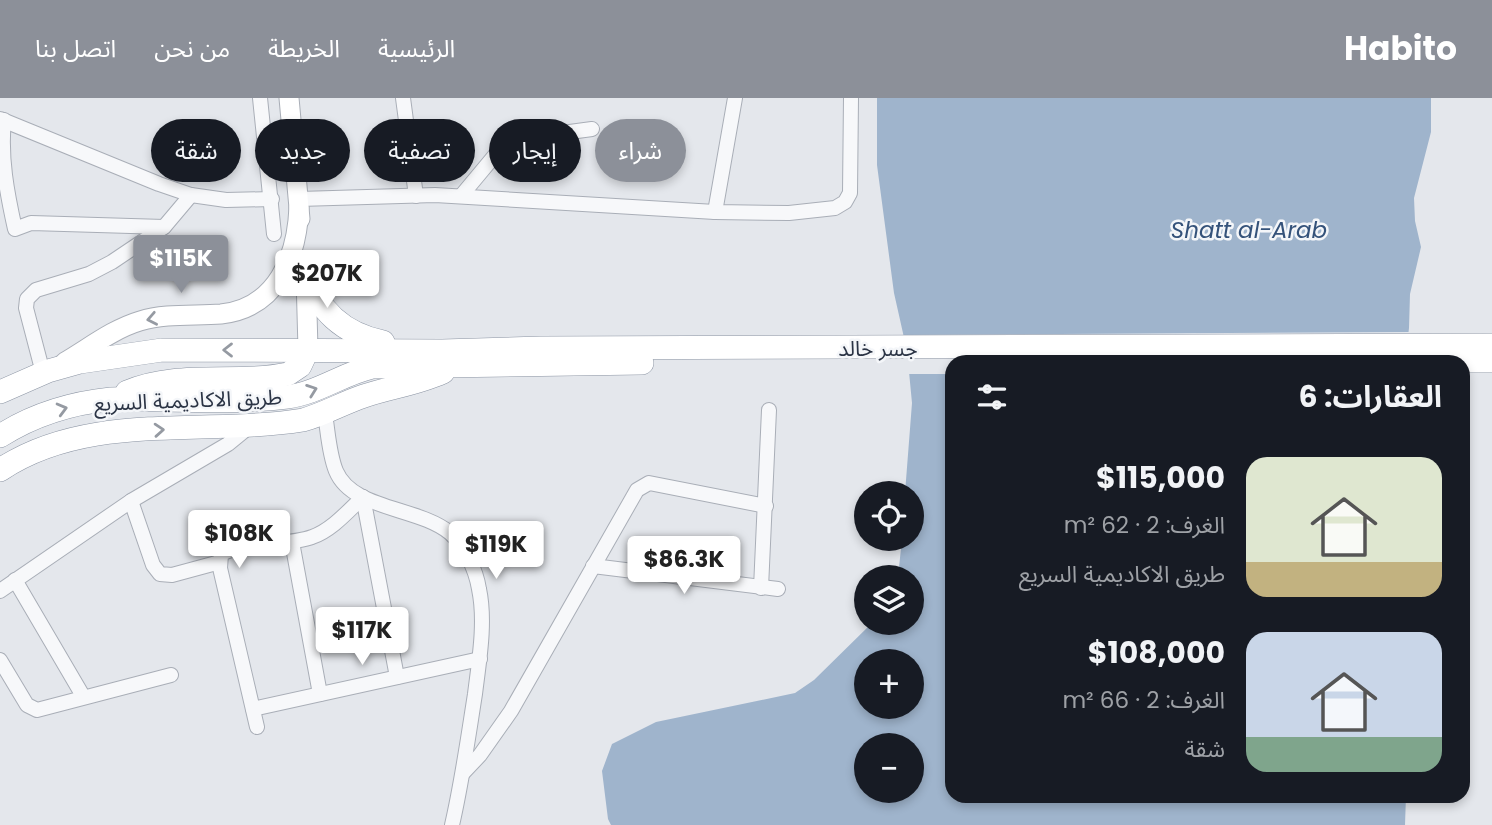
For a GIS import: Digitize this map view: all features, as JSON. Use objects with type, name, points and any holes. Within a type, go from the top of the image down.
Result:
[{"type":"highway","points":[[306,272],[320,303],[345,327],[377,341],[424,350]]},
{"type":"highway","name":"جسر خالد","points":[[767,355],[1492,345]]},
{"type":"highway","points":[[111,399],[140,387],[167,381],[288,374],[300,366],[308,349]]},
{"type":"highway","name":"طريق الاكاديمية السريع","points":[[0,392],[45,372],[80,362],[162,350],[424,350],[543,356]]},
{"type":"highway","points":[[543,356],[767,355]]},
{"type":"highway","name":"جسر خالد","points":[[767,355],[945,362]]},
{"type":"highway","name":"طريق الاكاديمية السريع","points":[[0,436],[51,412],[111,399],[286,397],[314,391],[346,375],[372,367],[456,366],[543,356]]},
{"type":"highway","name":"جسر خالد","points":[[1470,361],[1492,361]]},
{"type":"highway","points":[[0,470],[45,447],[91,436],[290,422],[325,414],[364,396],[409,385],[456,366]]},
{"type":"main road","points":[[289,98],[306,272],[308,349]]},
{"type":"main road","points":[[45,372],[105,337],[139,321],[158,317],[228,313],[258,300],[275,285],[287,267],[297,239],[299,203]]},
{"type":"street","points":[[260,98],[274,234]]},
{"type":"street","points":[[402,98],[416,196]]},
{"type":"street","points":[[715,212],[735,98]]},
{"type":"street","points":[[299,203],[416,196],[715,212],[789,213],[835,208],[845,202],[850,193],[851,98]]},
{"type":"street","points":[[164,227],[31,223],[15,229],[2,178],[2,120],[191,195],[226,200],[272,199]]},
{"type":"street","points":[[461,197],[496,154],[508,144],[532,136],[592,130]]},
{"type":"street","points":[[45,372],[26,308],[29,295],[36,290],[101,268],[164,227],[191,195]]},
{"type":"street","points":[[761,589],[769,410]]},
{"type":"street","points":[[325,414],[337,475],[352,491],[434,523],[451,534],[474,569],[480,589],[480,659],[463,773],[452,825]]},
{"type":"street","points":[[0,591],[131,501],[228,444],[253,424]]},
{"type":"street","points":[[463,773],[480,755],[511,710],[633,495],[642,485],[656,484],[766,506]]},
{"type":"street","points":[[257,727],[220,562],[221,555],[228,551],[310,538],[328,529],[363,497]]},
{"type":"street","points":[[363,497],[397,677]]},
{"type":"street","points":[[131,501],[153,565],[160,574],[172,575],[220,562]]},
{"type":"street","points":[[292,542],[320,694]]},
{"type":"street","points":[[593,566],[778,589]]},
{"type":"street","points":[[15,580],[83,696]]},
{"type":"street","points":[[253,709],[480,659]]},
{"type":"street","points":[[0,660],[27,705],[37,709],[171,675]]},
{"type":"water","name":"Shatt al-Arab","points":[[877,98],[1431,98],[1431,132],[1414,198],[1415,221],[1421,247],[1410,294],[1406,355],[945,355],[945,803],[1406,803],[1405,825],[611,825],[602,771],[612,744],[656,722],[795,693],[814,680],[860,635],[924,635],[924,565],[899,565],[901,551],[924,551],[924,481],[906,481],[912,403],[907,351],[894,293],[877,165]]},
{"type":"pier","points":[[1412,332],[1409,355],[945,355],[945,374],[906,374],[900,335]]}]
